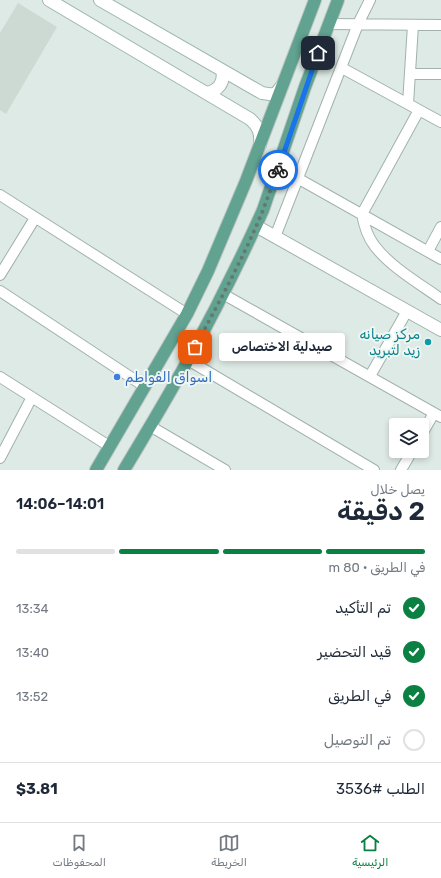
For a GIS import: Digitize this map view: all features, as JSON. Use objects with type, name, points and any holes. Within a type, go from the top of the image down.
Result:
[{"type":"main road","points":[[49,0],[250,119],[260,132],[260,145]]},
{"type":"main road","points":[[100,0],[262,93],[274,95],[278,93],[281,87]]},
{"type":"main road","points":[[96,470],[187,314],[208,271],[233,215],[315,0]]},
{"type":"main road","points":[[124,470],[188,360],[223,294],[256,226],[273,182],[286,141],[328,24],[338,0]]},
{"type":"main road","points":[[206,93],[212,92],[220,86],[223,76],[222,70]]},
{"type":"main road","points":[[256,226],[441,330]]},
{"type":"street","points":[[275,237],[299,179],[358,24],[370,0]]},
{"type":"street","points":[[328,24],[441,25]]},
{"type":"street","points":[[408,104],[413,25]]},
{"type":"street","points":[[342,68],[441,122]]},
{"type":"street","points":[[410,74],[441,74]]},
{"type":"street","points":[[419,110],[362,214],[366,230],[374,245],[388,260],[441,299]]},
{"type":"street","points":[[299,179],[441,259]]},
{"type":"street","points":[[0,195],[187,314]]},
{"type":"street","points":[[0,275],[35,218]]},
{"type":"street","points":[[428,251],[441,227]]},
{"type":"street","points":[[0,291],[144,386]]},
{"type":"street","points":[[223,294],[437,415],[429,425]]},
{"type":"street","points":[[370,376],[407,311]]},
{"type":"street","points":[[188,360],[374,470]]},
{"type":"street","points":[[0,377],[110,446]]},
{"type":"street","points":[[0,458],[32,397]]},
{"type":"street","points":[[150,426],[224,470]]},
{"type":"street","points":[[401,470],[408,458]]},
{"type":"shaded area","points":[[18,3],[57,27],[6,114],[0,110],[0,33]]},
{"type":"way so far","points":[[195,347],[256,226],[278,170]]},
{"type":"place","name":"مركز صيانه زيد لتبريد","points":[[428,342]]},
{"type":"place","name":"صيدلية الاختصاص","points":[[195,347]]},
{"type":"place","name":"اسواق الفواطم","points":[[117,377]]},
{"type":"route","points":[[278,170],[286,141],[318,53]]}]
